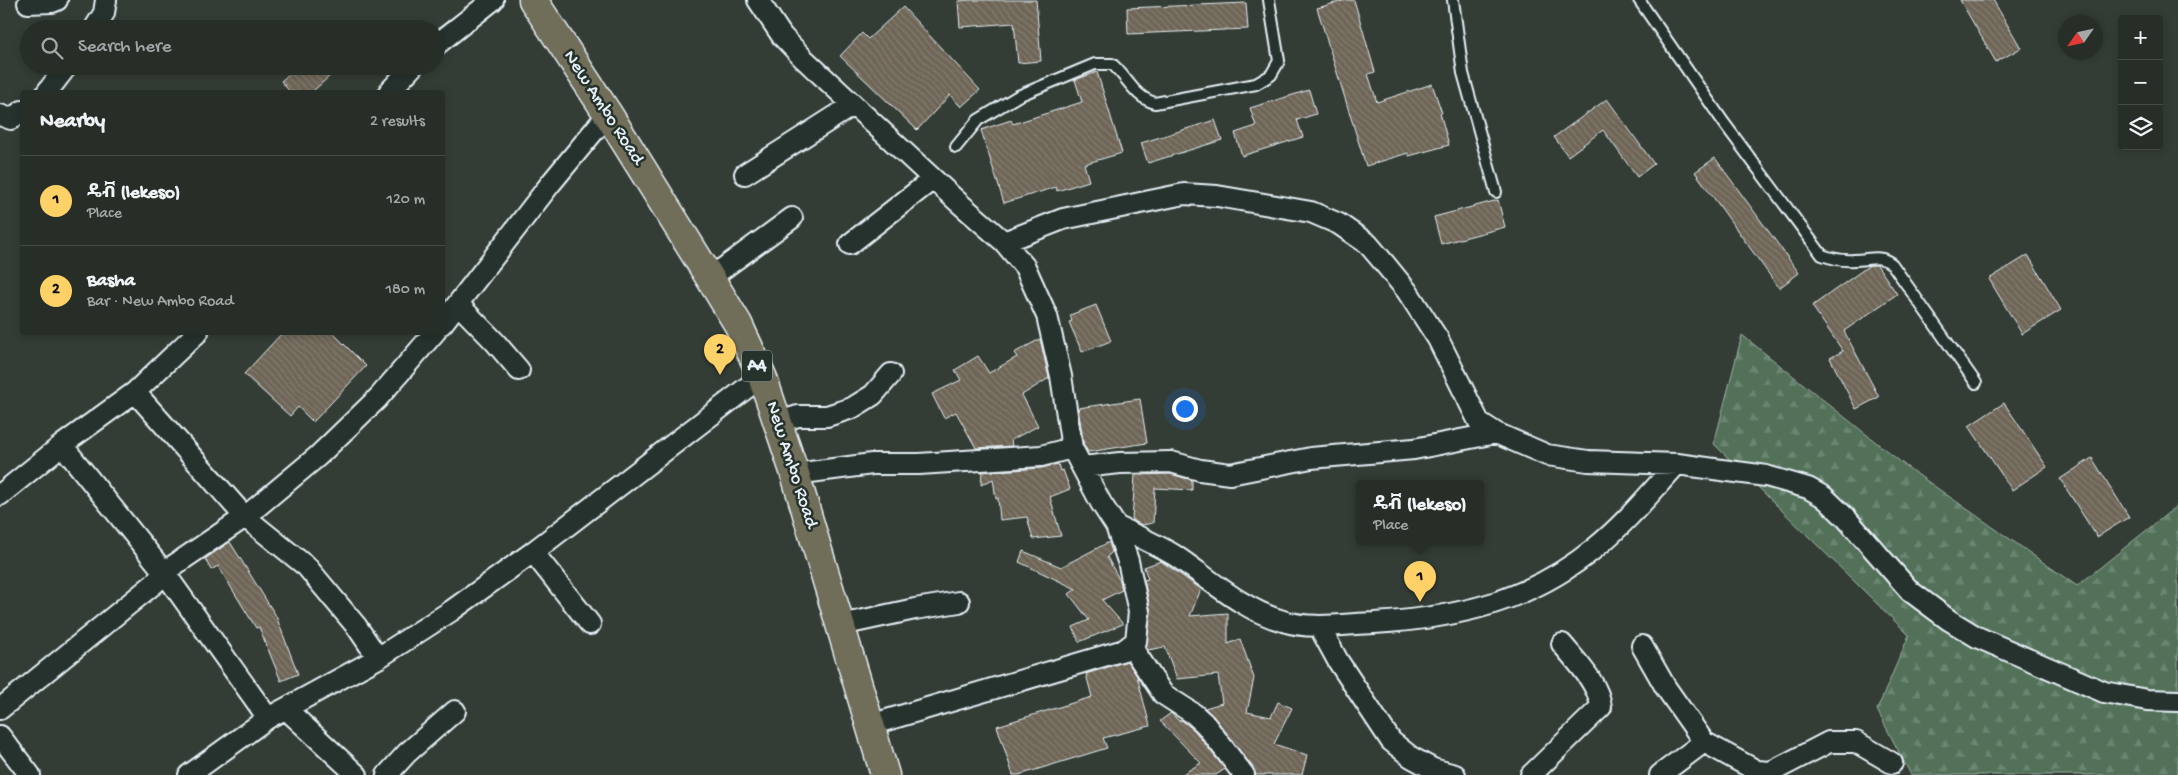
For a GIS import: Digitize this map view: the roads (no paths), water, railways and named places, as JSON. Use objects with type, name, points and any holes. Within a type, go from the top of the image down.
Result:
[{"type":"main road","name":"New Ambo Road","points":[[534,0],[608,114],[738,324],[762,376],[779,422],[885,775]]},
{"type":"street","points":[[28,3],[57,0]]},
{"type":"street","points":[[100,20],[104,13],[106,0]]},
{"type":"street","points":[[445,39],[493,0]]},
{"type":"street","points":[[758,0],[782,36],[853,105],[1004,242],[1025,267],[1047,316],[1061,376],[1072,448],[1101,503],[1116,526],[1128,560],[1139,612],[1136,641],[1131,646],[1105,656],[870,725]]},
{"type":"street","points":[[49,90],[60,75]]},
{"type":"street","points":[[391,90],[404,75]]},
{"type":"street","points":[[745,174],[853,105]]},
{"type":"street","points":[[0,115],[11,119],[20,112]]},
{"type":"street","points":[[445,321],[459,305],[550,183],[608,114]]},
{"type":"street","points":[[850,244],[933,179]]},
{"type":"street","points":[[1004,242],[1063,219],[1184,194],[1217,196],[1311,212],[1346,229],[1368,244],[1385,264],[1407,291],[1438,339],[1479,422],[1496,433],[1547,455],[1588,461],[1677,464],[1766,476],[1808,488],[1824,497],[1846,518],[1910,591],[1956,624],[1977,636],[2104,692],[2146,700],[2178,701]]},
{"type":"street","points":[[710,278],[792,218]]},
{"type":"street","points":[[459,305],[519,370]]},
{"type":"street","points":[[3,488],[135,392],[195,335]]},
{"type":"street","points":[[0,709],[155,582],[164,572],[245,517],[318,456],[378,398],[432,335]]},
{"type":"street","points":[[779,422],[798,416],[827,416],[852,408],[873,396],[891,374]]},
{"type":"street","points":[[189,775],[277,714],[378,658],[451,610],[533,552],[762,376]]},
{"type":"street","points":[[135,392],[245,517],[307,568],[357,627],[378,658]]},
{"type":"street","points":[[1082,467],[1120,463],[1171,462],[1200,470],[1230,474],[1311,458],[1414,449],[1496,433]]},
{"type":"street","points":[[62,446],[277,714],[357,775]]},
{"type":"street","points":[[795,474],[872,464],[919,464],[1041,456],[1072,448]]},
{"type":"street","points":[[1116,526],[1172,554],[1243,604],[1284,622],[1319,626],[1412,621],[1471,610],[1507,600],[1570,566],[1596,547],[1677,464]]},
{"type":"street","points":[[533,552],[590,624]]},
{"type":"street","points":[[840,625],[915,609],[960,602]]},
{"type":"street","points":[[1319,626],[1338,661],[1391,742],[1411,757],[1432,769],[1455,775]]},
{"type":"street","points":[[1530,775],[1601,707],[1600,699],[1589,679],[1562,644]]},
{"type":"street","points":[[1131,646],[1163,694],[1194,714],[1205,724],[1244,775]]},
{"type":"street","points":[[1642,646],[1666,688],[1704,742],[1757,771],[1771,772],[1829,742],[1856,742],[1892,763]]},
{"type":"street","points":[[387,775],[407,753],[455,711]]},
{"type":"street","points":[[0,736],[30,775]]},
{"type":"street","points":[[1660,775],[1704,742]]},
{"type":"lane","points":[[956,147],[978,120],[1018,96],[1095,64],[1112,64],[1122,72],[1136,94],[1145,100],[1155,103],[1256,84],[1271,75],[1279,61],[1269,0]]},
{"type":"lane","points":[[1453,0],[1463,73],[1496,192]]},
{"type":"lane","points":[[1639,0],[1724,123],[1822,255],[1836,260],[1880,257],[1892,264],[1976,383]]},
{"type":"place","name":"Basha","points":[[720,375]]},
{"type":"place","name":"ዴቭ (lekeso)","points":[[1420,602]]}]
